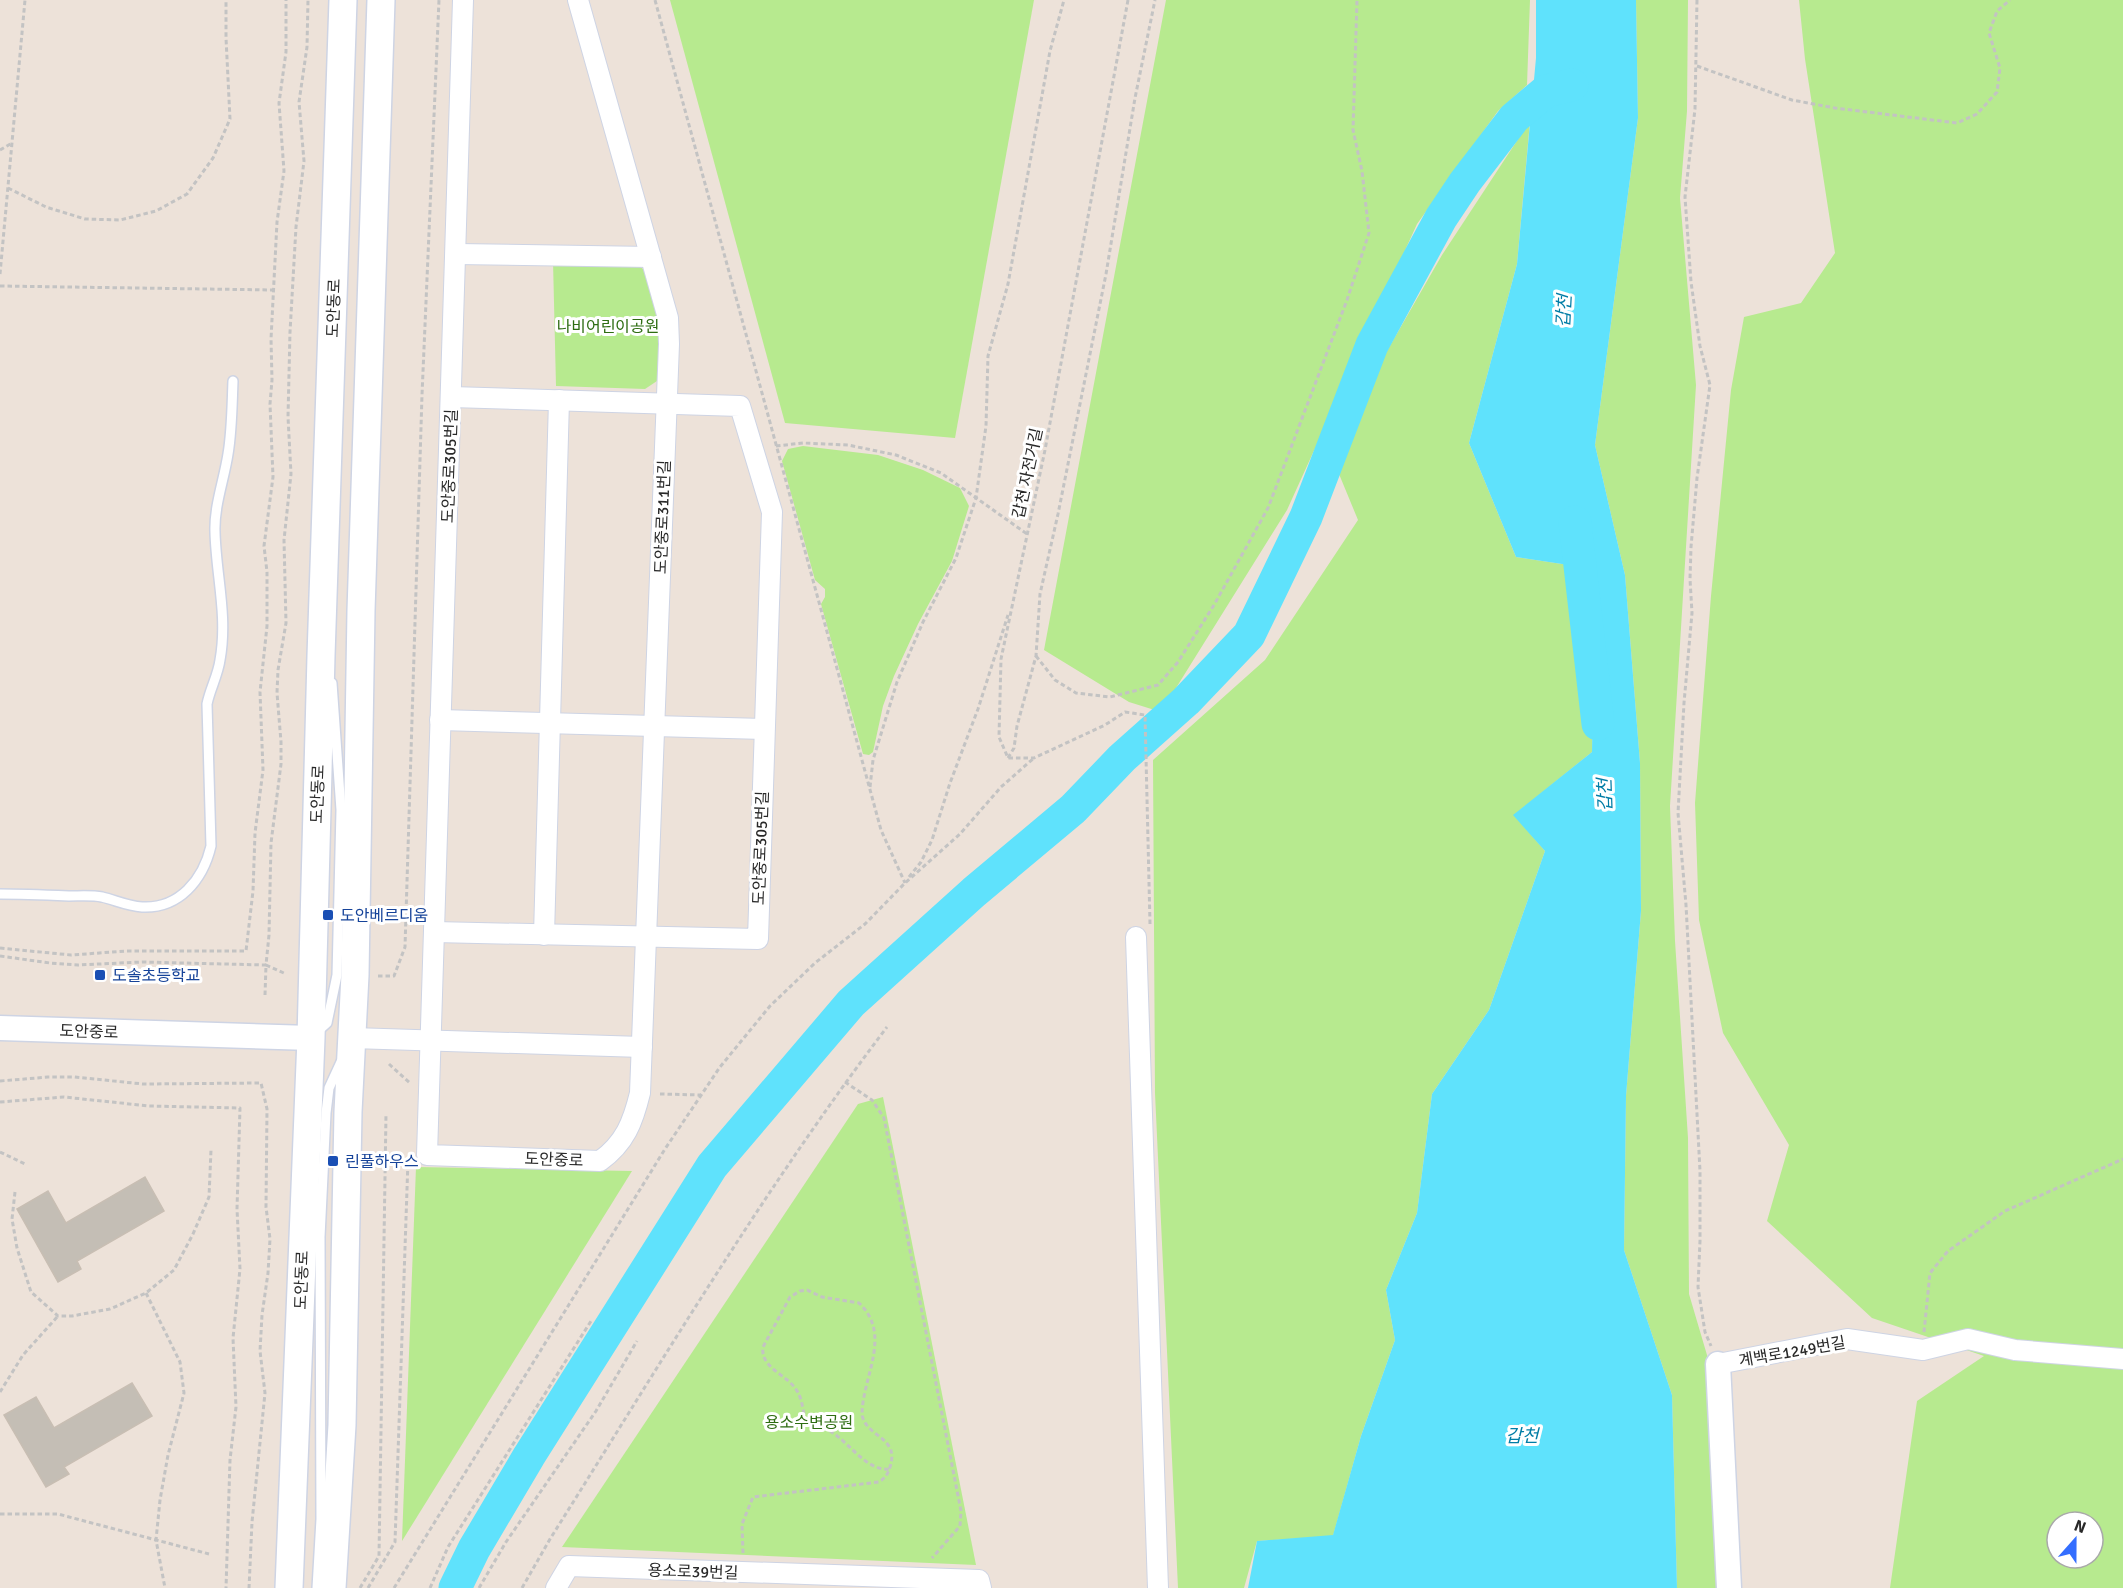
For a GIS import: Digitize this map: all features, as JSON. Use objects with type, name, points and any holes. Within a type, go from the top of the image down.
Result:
[{"type":"main road","name":"도안동로","points":[[289,1588],[311,1038],[343,0]]},
{"type":"main road","points":[[332,1588],[342,1425],[348,1112],[355,975],[361,611],[381,0]]},
{"type":"main road","name":"도안중로","points":[[311,1038],[352,1038]]},
{"type":"street","name":"도안중로305번길","points":[[430,1041],[463,0]]},
{"type":"street","name":"도안중로311번길","points":[[578,0],[668,318],[667,404],[642,1047]]},
{"type":"street","points":[[456,254],[651,256]]},
{"type":"street","points":[[451,397],[667,404]]},
{"type":"street","points":[[544,935],[559,400]]},
{"type":"street","name":"도안중로305번길","points":[[434,932],[758,939],[772,512],[740,406],[667,404]]},
{"type":"street","points":[[440,720],[764,729]]},
{"type":"street","points":[[1136,938],[1158,1588]]},
{"type":"street","name":"도안중로","points":[[0,1028],[311,1038]]},
{"type":"street","name":"도안중로","points":[[352,1038],[642,1047],[640,1093],[634,1118],[615,1150],[600,1161],[427,1155],[430,1041]]},
{"type":"street","name":"계백로1249번길","points":[[1729,1588],[1718,1364],[1847,1339],[1923,1350],[1968,1339],[2015,1350],[2123,1359]]},
{"type":"street","name":"용소로39번길","points":[[556,1588],[569,1566],[979,1580],[981,1588]]},
{"type":"lane","points":[[0,894],[102,897],[140,907],[159,907],[175,900],[194,885],[207,862],[211,846],[207,704],[220,662],[223,640],[223,605],[215,525],[228,453],[233,381]]},
{"type":"lane","points":[[317,1588],[321,1519],[320,1237],[326,1113],[329,1088],[352,1038]]},
{"type":"path","points":[[0,274],[25,0]]},
{"type":"path","points":[[8,188],[45,207],[85,219],[120,220],[156,211],[187,194],[213,158],[230,118],[226,0]]},
{"type":"path","points":[[0,948],[70,955],[127,951],[246,951],[253,891],[255,833],[263,770],[260,692],[267,626],[264,546],[273,477],[270,404],[271,339],[277,222],[284,171],[279,103],[286,52],[286,0]]},
{"type":"path","points":[[265,994],[271,843],[281,764],[277,693],[278,670],[286,623],[283,565],[291,474],[288,417],[290,332],[296,227],[304,161],[299,102],[307,46],[308,0]]},
{"type":"path","points":[[372,975],[394,976],[405,947],[421,407],[439,0]]},
{"type":"path","points":[[655,0],[869,789],[881,830],[905,883]]},
{"type":"path","points":[[869,789],[873,760],[897,682],[923,622],[957,558],[976,498],[986,426],[988,356],[1008,284],[1050,51],[1064,0]]},
{"type":"path","name":"갑천 자전거길","points":[[1008,758],[999,737],[998,697],[1001,659],[1079,270],[1128,0]]},
{"type":"path","points":[[1008,758],[1014,748],[1017,726],[1036,656],[1040,594],[1106,274],[1135,98],[1155,0]]},
{"type":"path","points":[[1036,656],[1056,680],[1076,693],[1110,697],[1158,685],[1178,662],[1215,605],[1268,508],[1347,300],[1368,233],[1362,171],[1353,130],[1357,0]]},
{"type":"path","points":[[1697,0],[1695,109],[1685,197],[1691,282],[1700,346],[1710,384],[1697,478],[1691,547],[1692,613],[1678,813],[1686,905],[1699,1159],[1698,1287],[1705,1332],[1718,1364]]},
{"type":"path","points":[[1696,66],[1792,100],[1834,108],[1957,123],[1977,114],[1997,92],[2000,68],[1989,33],[1997,11],[2010,0]]},
{"type":"path","points":[[0,150],[12,143]]},
{"type":"path","points":[[0,286],[274,290]]},
{"type":"path","points":[[776,446],[803,443],[848,445],[896,455],[941,473],[1027,534]]},
{"type":"path","points":[[905,883],[921,862],[932,840],[1012,603]]},
{"type":"path","points":[[395,1588],[665,1149],[720,1067],[770,1006],[815,963],[865,924],[905,883],[960,834],[1001,787],[1034,758],[1105,725],[1125,712],[1145,715],[1148,763]]},
{"type":"path","points":[[1008,758],[1034,758]]},
{"type":"path","points":[[0,956],[50,963],[78,964],[142,962],[266,965],[286,974]]},
{"type":"path","points":[[522,1588],[556,1529],[753,1220],[845,1082],[887,1027]]},
{"type":"path","points":[[389,1064],[411,1084]]},
{"type":"path","points":[[0,1080],[65,1077],[142,1084],[261,1083],[267,1109],[266,1207],[270,1239],[260,1351],[265,1393],[252,1522],[249,1588]]},
{"type":"path","points":[[845,1082],[872,1100],[884,1118],[961,1511],[960,1526],[932,1558]]},
{"type":"path","points":[[640,1093],[702,1095]]},
{"type":"path","points":[[0,1102],[64,1097],[149,1106],[240,1108],[237,1209],[240,1269],[233,1338],[236,1407],[230,1460],[226,1588]]},
{"type":"path","points":[[360,1588],[379,1556],[386,1114]]},
{"type":"path","points":[[15,1192],[12,1219],[17,1248],[31,1292],[57,1316],[72,1316],[110,1308],[146,1293],[174,1270],[209,1197],[211,1150]]},
{"type":"path","points":[[0,1152],[25,1164]]},
{"type":"path","points":[[368,1588],[395,1542],[408,1154]]},
{"type":"path","points":[[1923,1350],[1925,1307],[1930,1273],[1948,1251],[2005,1211],[2123,1159]]},
{"type":"path","points":[[741,1572],[742,1524],[753,1497],[879,1482],[886,1477],[890,1469],[893,1456],[889,1444],[864,1424],[862,1416],[876,1339],[870,1316],[859,1303],[822,1297],[807,1290],[800,1291],[790,1297],[775,1328],[766,1340],[762,1354],[768,1363],[795,1388],[802,1403],[806,1421],[834,1433],[873,1465],[882,1469],[890,1469]]},
{"type":"path","points":[[146,1293],[180,1362],[184,1393],[168,1455],[156,1540],[165,1588]]},
{"type":"path","points":[[0,1392],[23,1355],[57,1316]]},
{"type":"path","points":[[430,1588],[448,1547],[591,1321]]},
{"type":"path","points":[[478,1588],[506,1542],[596,1411],[637,1341]]},
{"type":"path","points":[[0,1514],[58,1514],[209,1554]]},
{"type":"green space","points":[[670,0],[1034,0],[955,438],[785,423]]},
{"type":"green space","points":[[1166,0],[1530,0],[1527,85],[1498,111],[1417,224],[1287,510],[1161,712],[1129,702],[1044,650]]},
{"type":"green space","points":[[1636,0],[1688,0],[1687,111],[1680,198],[1696,385],[1670,806],[1675,941],[1688,1138],[1689,1294],[1712,1372],[1722,1588],[1677,1588],[1672,1395],[1624,1250],[1626,1096],[1641,911],[1640,763],[1625,575],[1595,445],[1638,118]]},
{"type":"green space","points":[[1799,0],[2123,0],[2123,1588],[1890,1588],[1917,1401],[1984,1356],[1872,1318],[1767,1221],[1789,1145],[1723,1033],[1699,920],[1695,803],[1711,596],[1731,390],[1744,317],[1801,303],[1835,253],[1805,59]]},
{"type":"green space","points":[[1530,121],[1517,264],[1469,443],[1516,557],[1595,569],[1592,752],[1514,815],[1545,851],[1489,1010],[1432,1094],[1417,1213],[1386,1290],[1395,1340],[1361,1436],[1333,1536],[1257,1541],[1244,1588],[1178,1588],[1155,1093],[1153,760],[1265,660],[1358,520],[1339,474],[1364,391],[1442,255]]},
{"type":"green space","name":"나비어린이공원","points":[[553,261],[636,264],[646,271],[660,319],[657,381],[645,389],[556,386]]},
{"type":"green space","points":[[803,446],[878,455],[923,470],[960,488],[969,506],[952,561],[918,624],[894,676],[883,706],[873,752],[869,755],[863,754],[821,604],[825,597],[825,589],[815,580],[782,461],[788,449]]},
{"type":"green space","name":"용소수변공원","points":[[883,1097],[976,1565],[562,1547],[858,1104]]},
{"type":"green space","points":[[416,1167],[632,1171],[402,1541]]},
{"type":"water","name":"갑천","points":[[1536,0],[1636,0],[1638,118],[1595,445],[1625,575],[1640,763],[1641,911],[1626,1096],[1624,1250],[1672,1395],[1677,1588],[1248,1588],[1257,1541],[1333,1535],[1361,1436],[1395,1340],[1386,1290],[1417,1213],[1432,1094],[1489,1010],[1545,851],[1513,815],[1592,752],[1595,569],[1516,557],[1469,443],[1517,264],[1536,58]]},
{"type":"building","points":[[145,1177],[164,1211],[77,1261],[81,1269],[58,1282],[17,1209],[48,1191],[66,1223]]},
{"type":"building","points":[[132,1383],[152,1416],[64,1467],[69,1474],[46,1487],[4,1415],[36,1397],[54,1428]]},
{"type":"waterway","points":[[455,1588],[474,1549],[529,1456],[712,1166],[851,1003],[974,892],[1073,809],[1122,758],[1186,701],[1249,635],[1306,517],[1372,345],[1441,218],[1465,182],[1514,118],[1546,91],[1572,85]]},
{"type":"waterway","name":"갑천","points":[[1575,522],[1598,724]]},
{"type":"place","name":"도안베르디움","points":[[328,915]]},
{"type":"place","name":"도솔초등학교","points":[[100,975]]},
{"type":"place","name":"린풀하우스","points":[[333,1161]]}]
